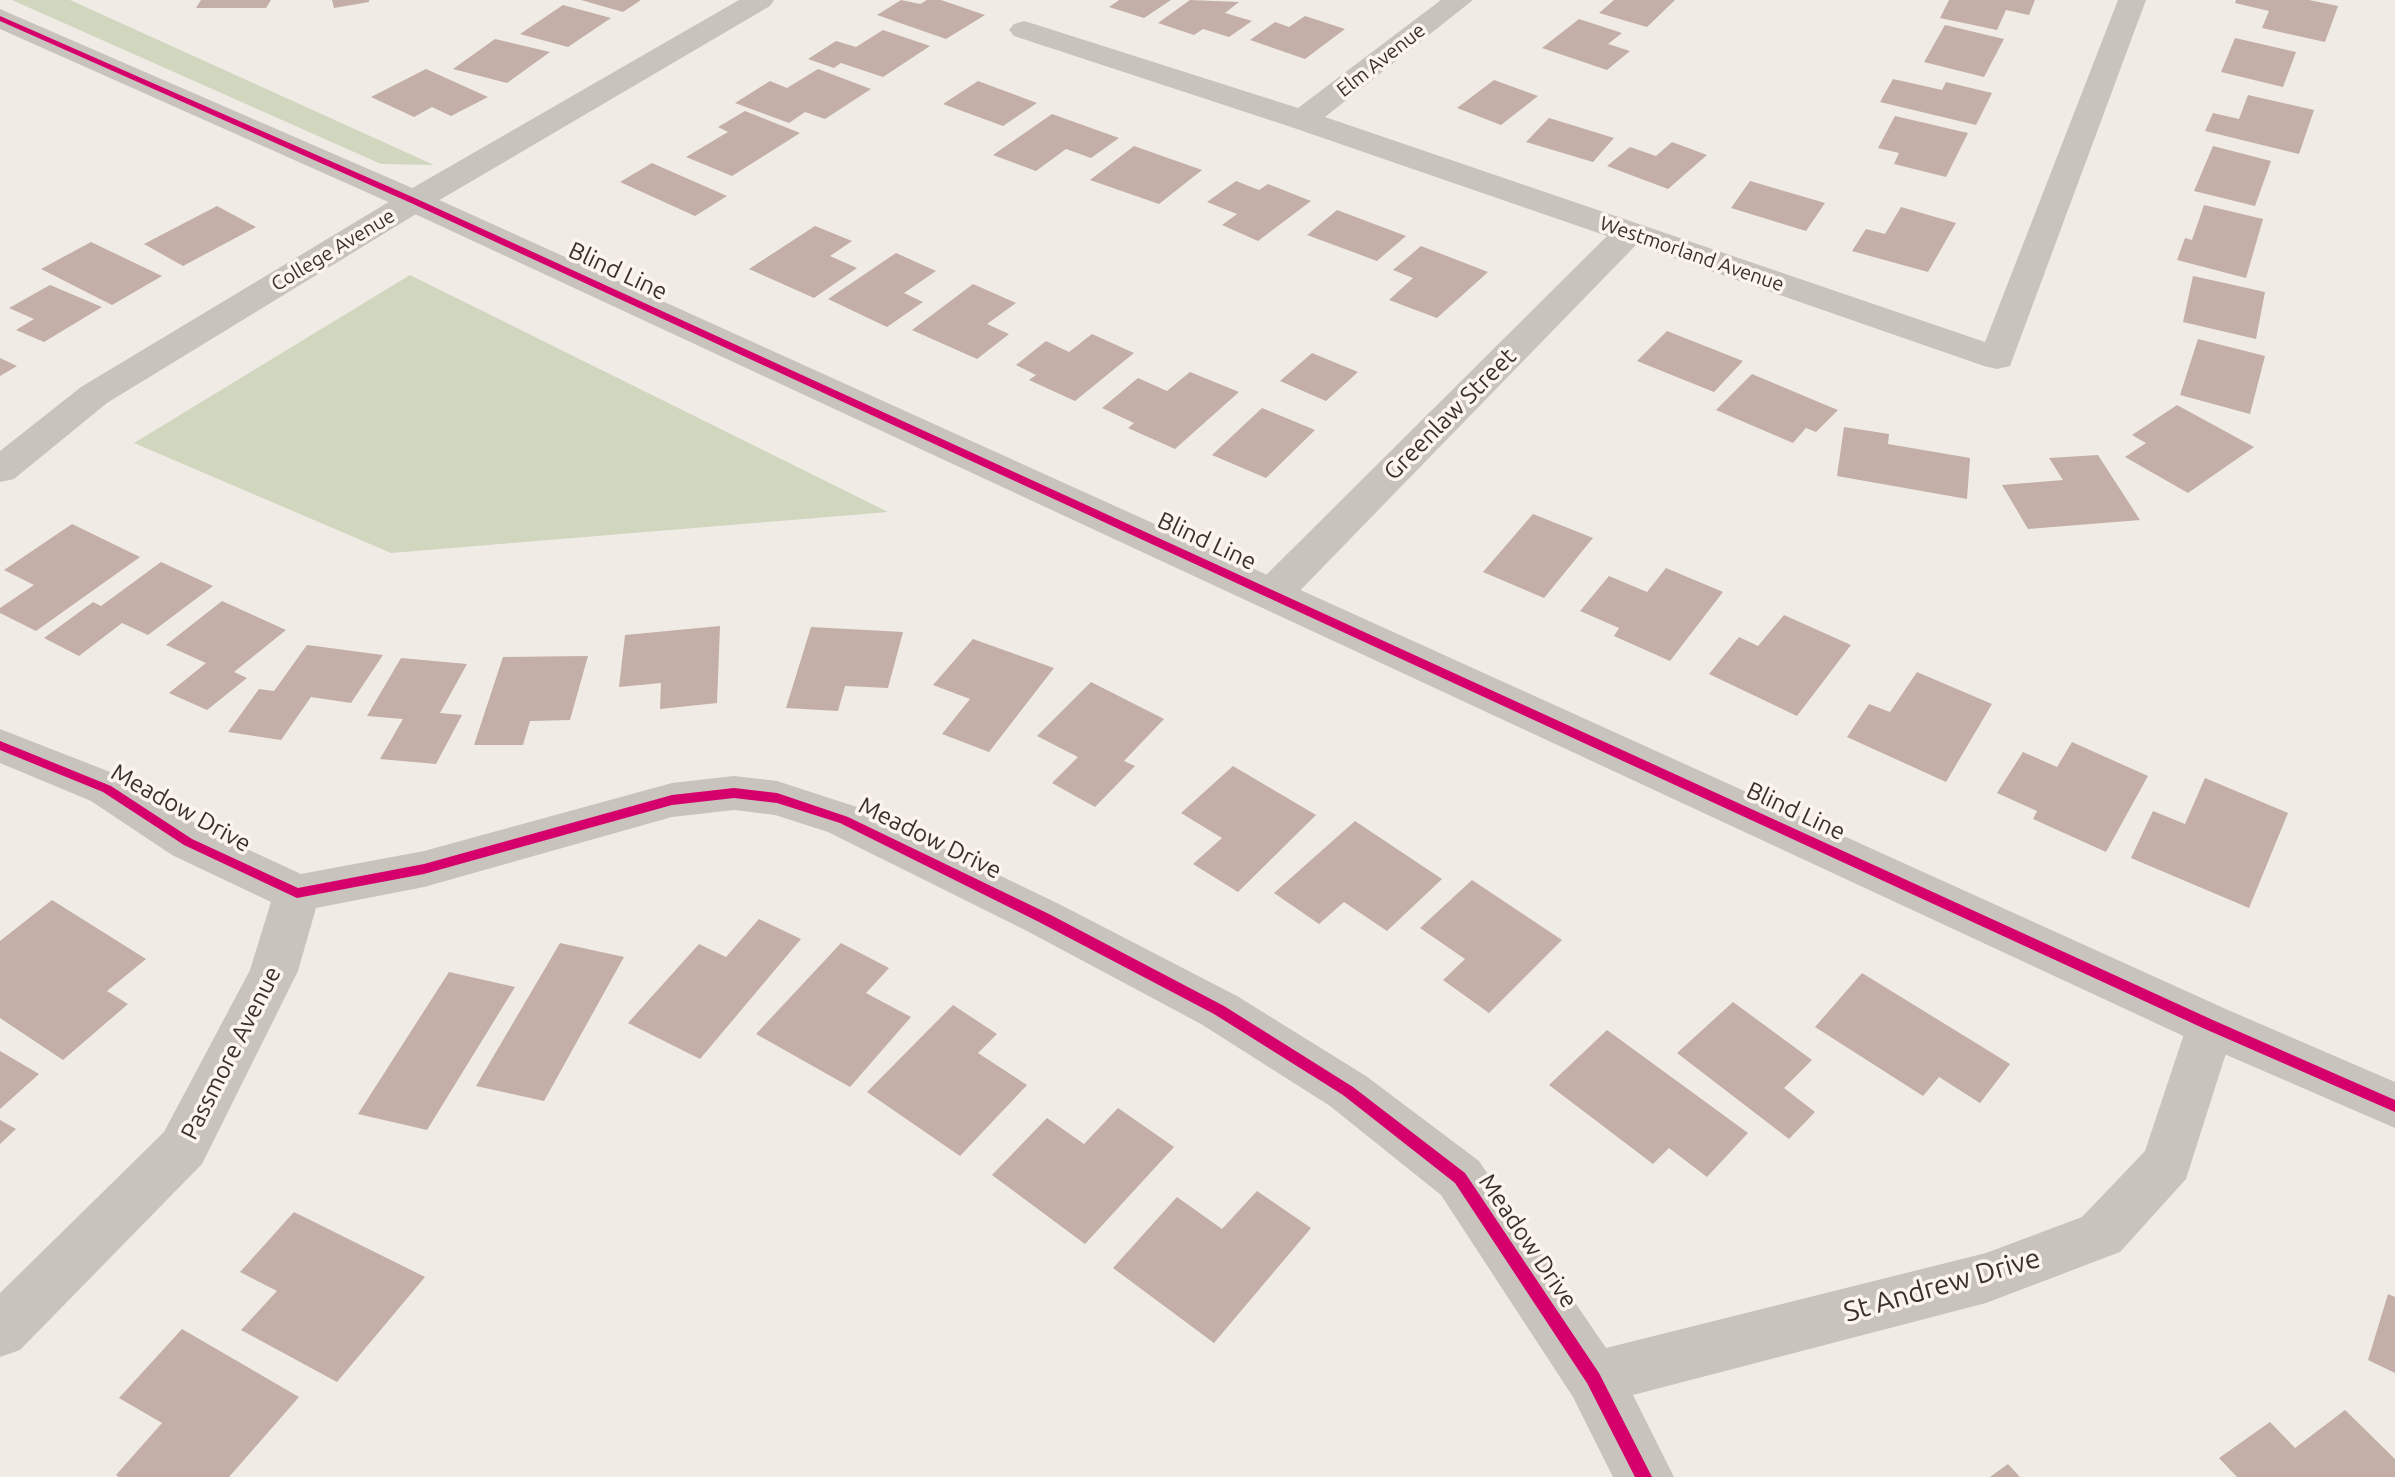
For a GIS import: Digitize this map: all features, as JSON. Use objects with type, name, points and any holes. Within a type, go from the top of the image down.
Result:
[{"type":"street","name":"College Avenue","points":[[0,470],[94,395],[414,201],[760,0]]},
{"type":"street","name":"Elm Avenue","points":[[1302,120],[1459,0]]},
{"type":"street","name":"Westmorland Avenue","points":[[1024,30],[1302,120],[1997,358],[2132,0]]},
{"type":"street","name":"Blind Line","points":[[0,18],[414,201],[2210,1025],[2395,1106]]},
{"type":"street","name":"Greenlaw Street","points":[[1271,595],[1629,233]]},
{"type":"street","name":"Meadow Drive","points":[[0,745],[107,789],[188,842],[297,893],[424,869],[672,800],[734,793],[777,798],[844,820],[1044,918],[1219,1010],[1348,1091],[1460,1178],[1593,1378],[1644,1477]]},
{"type":"street","name":"Passmore Avenue","points":[[0,1331],[183,1148],[274,971],[297,893]]},
{"type":"street","name":"St Andrew Drive","points":[[1593,1378],[1986,1278],[2101,1235],[2167,1163],[2210,1025]]},
{"type":"green space","points":[[12,0],[70,0],[434,165],[381,164]]},
{"type":"green space","points":[[410,275],[888,512],[391,553],[134,443]]},
{"type":"building","points":[[201,0],[271,0],[266,8],[196,8]]},
{"type":"building","points":[[332,0],[369,0],[369,2],[334,8]]},
{"type":"building","points":[[581,0],[641,0],[623,12]]},
{"type":"building","points":[[901,0],[920,4],[927,0],[941,0],[985,15],[946,39],[877,15]]},
{"type":"building","points":[[1119,0],[1171,0],[1144,18],[1109,7]]},
{"type":"building","points":[[1190,0],[1239,2],[1225,13],[1252,21],[1229,37],[1203,29],[1194,35],[1158,23]]},
{"type":"building","points":[[1614,0],[1675,0],[1647,27],[1599,13]]},
{"type":"building","points":[[1949,0],[2035,0],[2029,15],[2006,10],[1997,30],[1940,18]]},
{"type":"building","points":[[2236,0],[2309,0],[2338,6],[2325,42],[2262,28],[2269,11],[2235,3]]},
{"type":"building","points":[[563,5],[611,18],[568,47],[520,34]]},
{"type":"building","points":[[1305,16],[1345,29],[1305,59],[1250,40],[1275,22],[1289,27]]},
{"type":"building","points":[[1579,19],[1622,33],[1608,44],[1630,51],[1607,70],[1542,48]]},
{"type":"building","points":[[1945,25],[2004,39],[1984,77],[1924,62]]},
{"type":"building","points":[[883,30],[930,46],[883,77],[841,63],[834,68],[808,59],[836,41],[856,47]]},
{"type":"building","points":[[2235,38],[2296,52],[2283,87],[2221,72]]},
{"type":"building","points":[[495,39],[550,52],[507,83],[453,69]]},
{"type":"building","points":[[426,69],[488,97],[451,116],[432,107],[414,117],[371,97]]},
{"type":"building","points":[[818,69],[871,89],[825,119],[805,112],[789,123],[735,103],[770,81],[787,88]]},
{"type":"building","points":[[1893,79],[1942,90],[1946,82],[1992,93],[1976,125],[1880,102]]},
{"type":"building","points":[[1494,80],[1538,96],[1501,125],[1457,108]]},
{"type":"building","points":[[978,81],[1037,103],[1003,126],[943,104]]},
{"type":"building","points":[[2248,95],[2314,110],[2299,154],[2205,131],[2213,113],[2239,119]]},
{"type":"building","points":[[745,111],[800,133],[732,176],[686,157],[728,132],[718,127]]},
{"type":"building","points":[[1052,114],[1119,138],[1091,158],[1066,149],[1036,171],[993,155]]},
{"type":"building","points":[[1895,116],[1968,133],[1946,177],[1894,164],[1899,153],[1878,148]]},
{"type":"building","points":[[1549,118],[1614,138],[1593,162],[1526,142]]},
{"type":"building","points":[[1672,142],[1707,155],[1668,189],[1607,166],[1630,147],[1656,156]]},
{"type":"building","points":[[1134,146],[1202,170],[1159,204],[1090,180]]},
{"type":"building","points":[[2213,146],[2271,161],[2255,206],[2194,191]]},
{"type":"building","points":[[652,163],[727,196],[695,216],[620,182]]},
{"type":"building","points":[[1236,181],[1259,190],[1268,184],[1311,201],[1258,241],[1222,225],[1237,214],[1207,202]]},
{"type":"building","points":[[1750,181],[1825,203],[1806,231],[1731,208]]},
{"type":"building","points":[[2204,205],[2263,219],[2246,278],[2177,260],[2185,238],[2192,240]]},
{"type":"building","points":[[217,206],[256,227],[183,266],[144,244]]},
{"type":"building","points":[[1901,207],[1956,223],[1928,272],[1852,251],[1866,229],[1885,234]]},
{"type":"building","points":[[1337,210],[1406,236],[1377,261],[1307,235]]},
{"type":"building","points":[[815,226],[852,241],[830,256],[857,268],[814,298],[749,269]]},
{"type":"building","points":[[91,242],[162,276],[112,305],[41,269]]},
{"type":"building","points":[[1421,246],[1488,272],[1437,318],[1389,300],[1413,278],[1393,270]]},
{"type":"building","points":[[896,253],[936,271],[904,293],[923,302],[887,327],[828,299]]},
{"type":"building","points":[[2193,276],[2265,292],[2256,339],[2183,322]]},
{"type":"building","points":[[973,284],[1016,303],[987,324],[1009,334],[977,359],[912,330]]},
{"type":"building","points":[[50,285],[102,307],[44,342],[16,330],[34,319],[9,308]]},
{"type":"building","points":[[1667,331],[1743,361],[1714,392],[1637,361]]},
{"type":"building","points":[[1092,334],[1134,353],[1075,401],[1029,380],[1036,375],[1016,365],[1046,341],[1069,352]]},
{"type":"building","points":[[2198,339],[2265,356],[2250,414],[2180,395]]},
{"type":"building","points":[[1312,353],[1358,372],[1326,401],[1280,381]]},
{"type":"building","points":[[0,358],[17,366],[0,376]]},
{"type":"building","points":[[1190,372],[1239,392],[1175,449],[1128,428],[1134,423],[1102,408],[1138,378],[1167,391]]},
{"type":"building","points":[[1752,374],[1838,410],[1816,432],[1806,428],[1793,443],[1716,410]]},
{"type":"building","points":[[2177,405],[2254,447],[2188,493],[2125,457],[2146,443],[2132,435]]},
{"type":"building","points":[[1262,408],[1315,430],[1266,478],[1212,455]]},
{"type":"building","points":[[1844,427],[1889,434],[1888,444],[1970,458],[1967,499],[1837,476]]},
{"type":"building","points":[[2098,455],[2140,520],[2028,529],[2002,485],[2063,480],[2049,458]]},
{"type":"building","points":[[1533,514],[1593,538],[1544,598],[1483,572]]},
{"type":"building","points":[[72,524],[140,557],[36,631],[0,613],[0,608],[34,585],[4,570]]},
{"type":"building","points":[[161,562],[213,586],[148,635],[122,623],[79,656],[44,638],[93,602],[101,606]]},
{"type":"building","points":[[1666,568],[1723,592],[1670,661],[1614,636],[1619,628],[1580,611],[1609,576],[1647,592]]},
{"type":"building","points":[[222,601],[286,630],[234,672],[247,678],[207,710],[169,693],[206,663],[166,645]]},
{"type":"building","points":[[1784,615],[1851,645],[1797,716],[1709,674],[1739,637],[1758,646]]},
{"type":"building","points":[[720,626],[717,703],[660,709],[661,683],[619,687],[625,635]]},
{"type":"building","points":[[811,627],[903,632],[888,688],[845,686],[838,711],[786,708]]},
{"type":"building","points":[[973,639],[1054,668],[989,752],[942,734],[970,699],[933,685]]},
{"type":"building","points":[[307,645],[383,655],[351,703],[311,697],[281,740],[228,732],[259,689],[274,691]]},
{"type":"building","points":[[588,656],[570,720],[530,721],[523,745],[474,745],[503,657]]},
{"type":"building","points":[[401,658],[467,664],[440,713],[462,715],[436,764],[380,759],[403,719],[367,716]]},
{"type":"building","points":[[1917,672],[1992,704],[1946,782],[1847,737],[1869,704],[1890,712]]},
{"type":"building","points":[[1091,682],[1164,719],[1124,761],[1135,766],[1095,807],[1052,783],[1078,757],[1037,736]]},
{"type":"building","points":[[2072,742],[2148,776],[2106,852],[2033,819],[2037,811],[1997,793],[2023,752],[2057,767]]},
{"type":"building","points":[[1233,766],[1316,815],[1238,892],[1193,864],[1222,838],[1181,813]]},
{"type":"building","points":[[2205,778],[2288,813],[2249,908],[2131,858],[2153,811],[2185,824]]},
{"type":"building","points":[[1355,821],[1442,879],[1387,931],[1344,902],[1319,924],[1274,893]]},
{"type":"building","points":[[1472,880],[1562,940],[1489,1013],[1443,980],[1465,959],[1420,928]]},
{"type":"building","points":[[52,900],[146,959],[107,991],[128,1004],[63,1060],[0,1018],[0,941]]},
{"type":"building","points":[[759,919],[801,939],[700,1059],[628,1023],[699,944],[726,957]]},
{"type":"building","points":[[560,943],[624,957],[544,1101],[476,1086]]},
{"type":"building","points":[[841,943],[889,968],[866,993],[911,1017],[850,1087],[756,1034]]},
{"type":"building","points":[[449,972],[515,987],[427,1130],[358,1114]]},
{"type":"building","points":[[1862,973],[2010,1064],[1980,1103],[1939,1077],[1923,1096],[1815,1027]]},
{"type":"building","points":[[1733,1002],[1812,1060],[1784,1088],[1815,1112],[1789,1139],[1677,1053]]},
{"type":"building","points":[[953,1005],[997,1034],[978,1053],[1027,1085],[960,1156],[867,1092]]},
{"type":"building","points":[[1607,1030],[1748,1133],[1707,1177],[1669,1148],[1653,1164],[1549,1085]]},
{"type":"building","points":[[0,1051],[39,1074],[0,1109]]},
{"type":"building","points":[[1118,1108],[1174,1147],[1085,1244],[992,1175],[1047,1118],[1084,1144]]},
{"type":"building","points":[[0,1120],[16,1129],[0,1144]]},
{"type":"building","points":[[1257,1191],[1311,1228],[1214,1343],[1113,1268],[1177,1197],[1222,1229]]},
{"type":"building","points":[[294,1212],[425,1277],[337,1382],[241,1330],[277,1291],[240,1272]]},
{"type":"building","points":[[2388,1294],[2395,1297],[2395,1373],[2368,1360]]},
{"type":"building","points":[[182,1329],[299,1397],[229,1477],[119,1477],[116,1475],[162,1423],[119,1398]]},
{"type":"building","points":[[2345,1410],[2395,1459],[2395,1477],[2237,1477],[2219,1458],[2270,1422],[2295,1448]]},
{"type":"building","points":[[2008,1464],[2020,1477],[1990,1477]]},
{"type":"cycle path","points":[[0,18],[414,201],[2210,1025],[2395,1106]]},
{"type":"cycle path","points":[[0,745],[107,789],[188,842],[297,893],[424,869],[672,800],[734,793],[777,798],[844,820],[1044,918],[1219,1010],[1348,1091],[1460,1178],[1593,1378],[1644,1477]]}]
